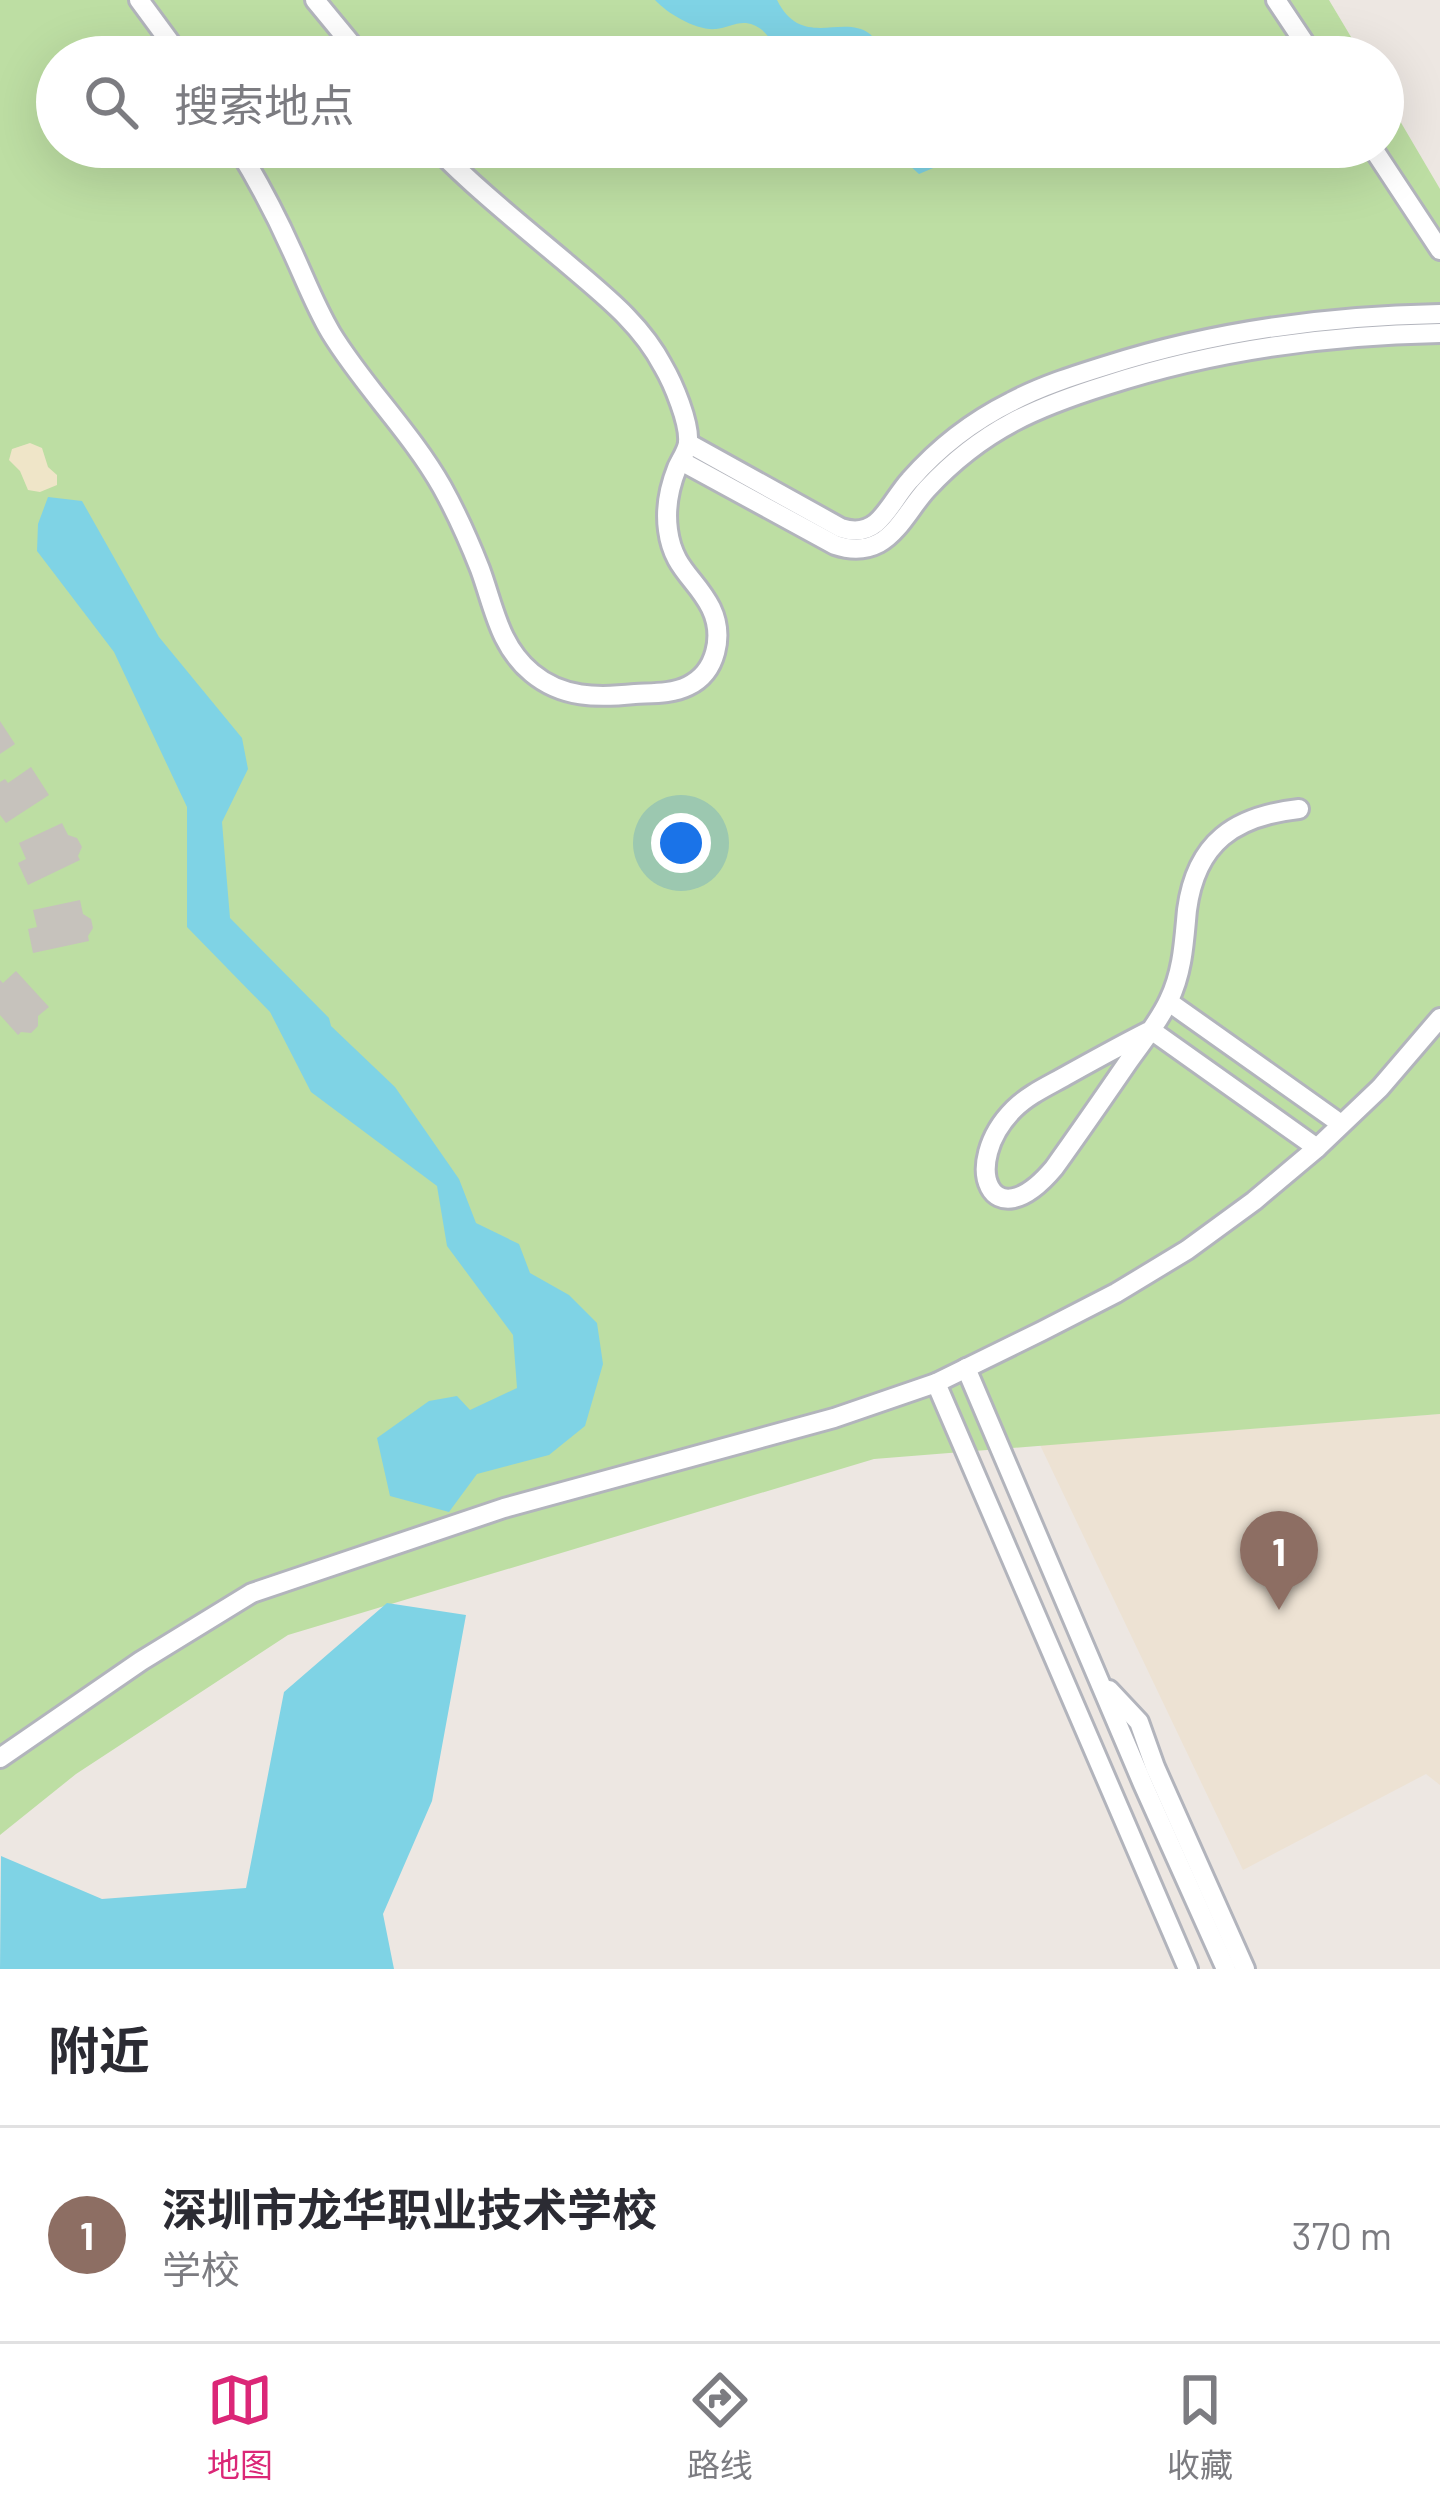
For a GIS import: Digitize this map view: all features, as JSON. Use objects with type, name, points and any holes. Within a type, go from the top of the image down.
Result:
[{"type":"street","points":[[140,0],[166,36]]},
{"type":"street","points":[[314,0],[344,36]]},
{"type":"street","points":[[1276,0],[1299,36]]},
{"type":"street","points":[[249,168],[333,335],[442,487],[516,658],[546,683],[583,696],[686,688],[712,662],[717,626],[712,610],[675,556],[668,532],[667,507],[684,452],[685,423],[672,383],[639,330],[610,300],[457,168]]},
{"type":"street","points":[[1386,168],[1440,250]]},
{"type":"street","points":[[684,452],[841,528],[862,530],[875,524],[930,459],[970,426],[1059,381],[1169,348],[1259,329],[1440,314]]},
{"type":"street","points":[[684,452],[835,545],[855,550],[887,538],[925,490],[961,457],[1001,428],[1045,406],[1152,371],[1262,347],[1352,336],[1440,333]]},
{"type":"street","points":[[1150,1030],[1037,1091],[1012,1111],[988,1151],[985,1179],[990,1190],[1000,1198],[1013,1199],[1043,1181],[1150,1030],[1168,1002],[1183,958],[1192,883],[1213,845],[1251,818],[1299,809]]},
{"type":"street","points":[[1168,1002],[1341,1124]]},
{"type":"street","points":[[0,1758],[121,1674],[252,1593],[504,1508],[812,1424],[936,1383],[1116,1293],[1254,1201],[1317,1148],[1380,1088],[1440,1018]]},
{"type":"street","points":[[1150,1030],[1317,1148]]},
{"type":"street","points":[[966,1368],[1226,1969]]},
{"type":"street","points":[[936,1383],[1189,1969]]},
{"type":"street","points":[[1098,1678],[1139,1722],[1245,1969]]},
{"type":"shaded area","points":[[1440,1414],[1440,1785],[1426,1774],[1243,1870],[1040,1445]]},
{"type":"green space","points":[[0,0],[1329,0],[1350,36],[36,36],[36,168],[1404,168],[1404,128],[1440,189],[1440,1414],[874,1459],[288,1635],[76,1774],[0,1835]]},
{"type":"sand","points":[[30,443],[42,448],[48,467],[57,475],[57,485],[40,492],[28,490],[9,460],[12,449]]},
{"type":"water","points":[[655,0],[777,0],[798,23],[859,29],[871,36],[767,36],[752,24],[716,29],[675,16]]},
{"type":"water","points":[[48,497],[82,501],[159,637],[242,738],[248,769],[222,822],[230,918],[395,1087],[459,1179],[476,1223],[519,1244],[530,1273],[569,1295],[597,1323],[603,1364],[585,1426],[549,1455],[477,1474],[449,1512],[390,1496],[377,1438],[429,1401],[457,1396],[470,1410],[517,1388],[513,1335],[447,1246],[437,1186],[311,1092],[270,1012],[187,927],[187,807],[114,652],[37,551],[38,524]]},
{"type":"water","points":[[387,1603],[466,1615],[432,1801],[383,1914],[394,1969],[0,1969],[1,1856],[102,1899],[246,1888],[284,1692]]},
{"type":"building","points":[[0,721],[15,744],[0,754]]},
{"type":"building","points":[[31,767],[49,795],[6,823],[0,815],[0,782],[8,783]]},
{"type":"building","points":[[62,823],[82,847],[80,860],[28,885],[18,863],[26,859],[19,843]]},
{"type":"building","points":[[80,900],[93,928],[89,941],[33,953],[28,929],[37,927],[33,910]]},
{"type":"building","points":[[16,971],[49,1007],[38,1016],[38,1026],[31,1033],[18,1035],[0,1015],[0,980],[3,983]]},
{"type":"place","name":"深圳市龙华职业技术学校","points":[[1279,1610]]}]
